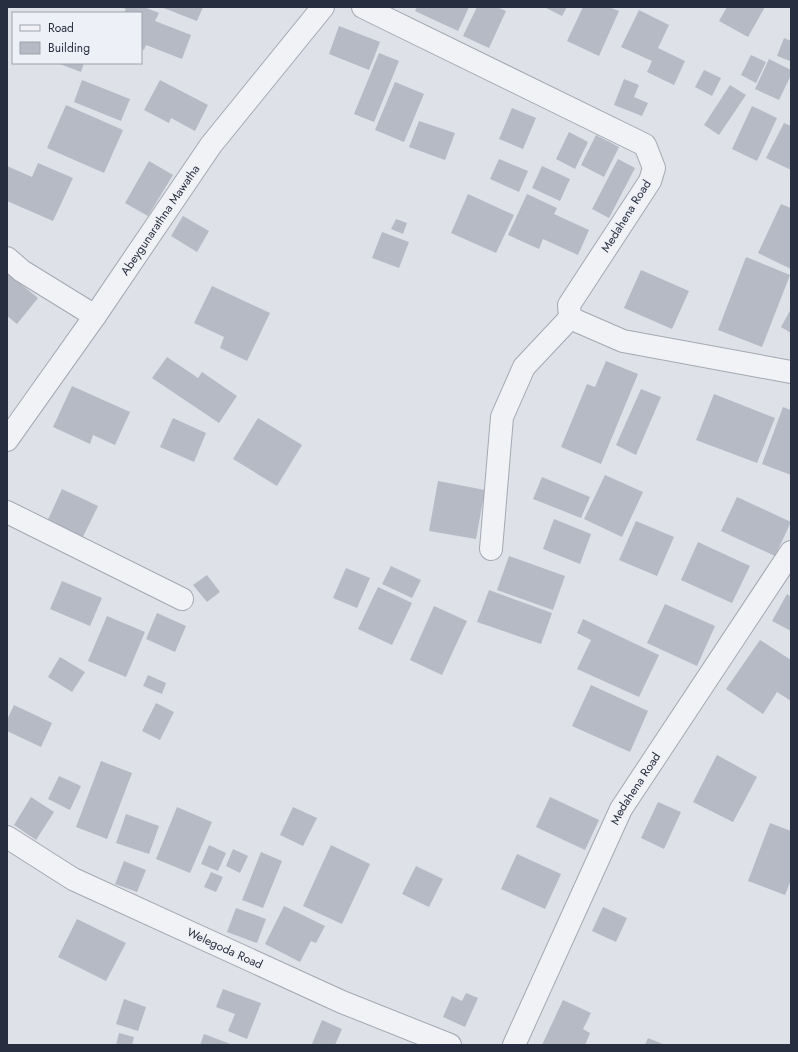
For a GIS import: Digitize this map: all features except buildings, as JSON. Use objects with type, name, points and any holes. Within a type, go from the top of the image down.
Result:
[{"type":"street","name":"Abeygunarathna Mawatha","points":[[7,440],[211,145],[323,7]]},
{"type":"street","name":"Medahena Road","points":[[362,7],[645,145],[654,168],[650,181],[569,305],[570,318]]},
{"type":"street","points":[[7,258],[22,271],[94,316]]},
{"type":"street","points":[[491,549],[502,417],[524,367],[570,318],[623,341],[791,372]]},
{"type":"street","points":[[7,512],[182,599]]},
{"type":"street","name":"Medahena Road","points":[[514,1045],[621,809],[791,552]]},
{"type":"street","name":"Welegoda Road","points":[[7,837],[73,879],[342,1002],[450,1045]]}]
